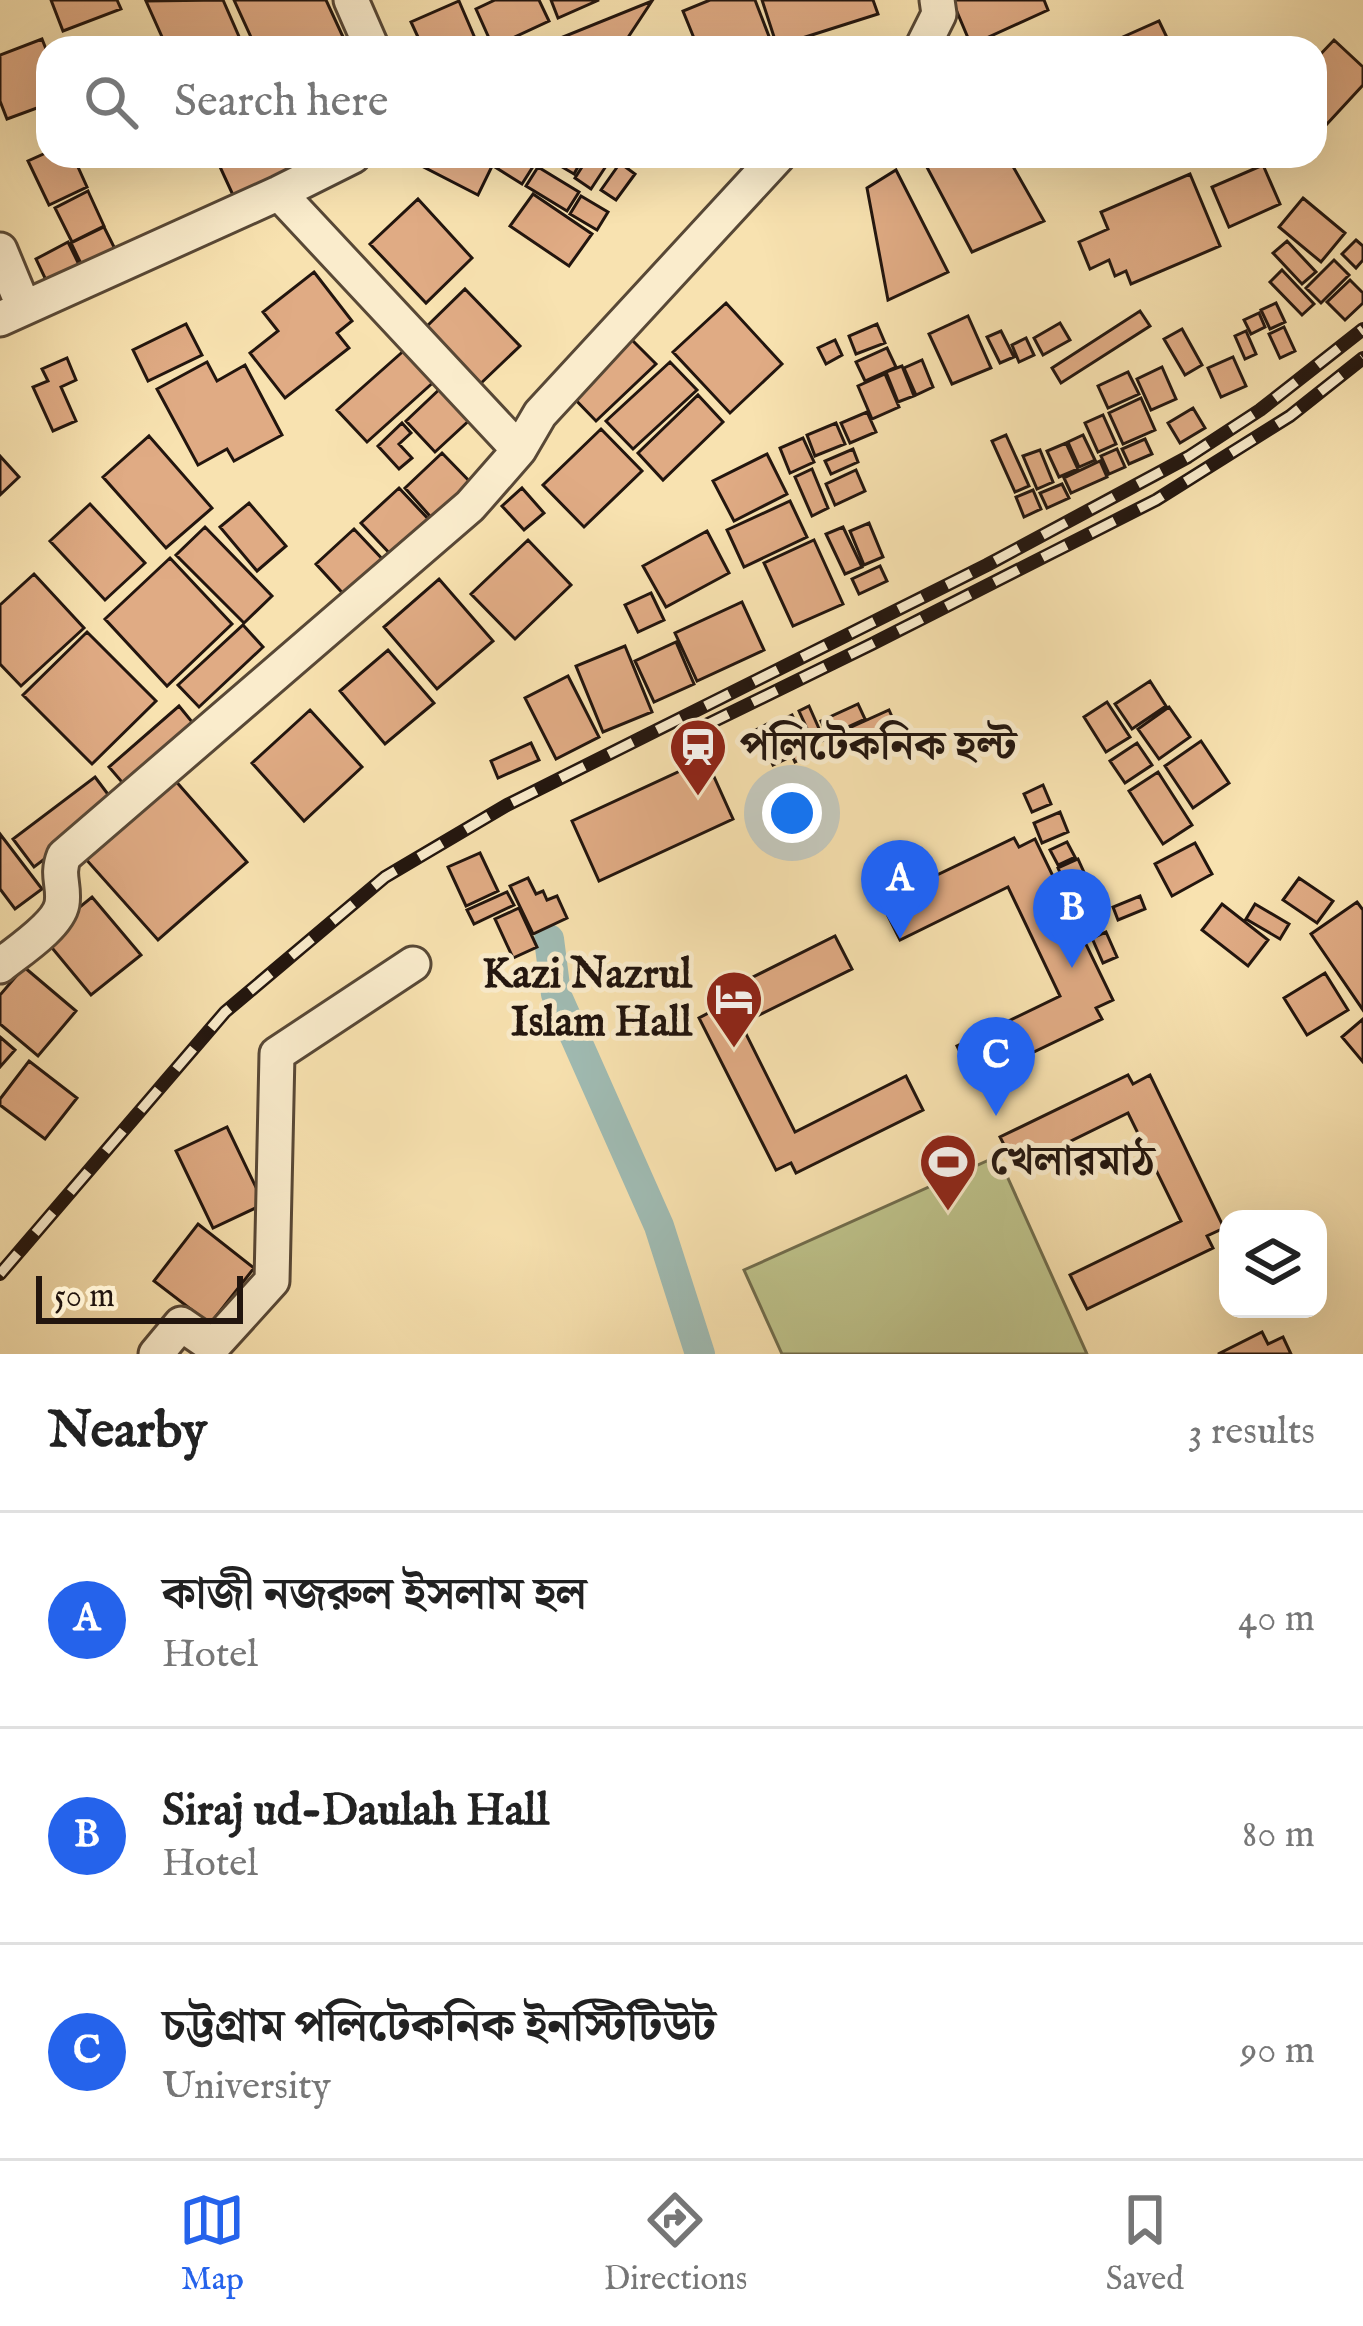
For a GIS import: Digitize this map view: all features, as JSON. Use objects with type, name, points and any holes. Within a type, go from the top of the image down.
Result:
[{"type":"street","points":[[351,0],[367,36]]},
{"type":"street","points":[[928,36],[939,14],[937,0]]},
{"type":"street","points":[[0,250],[12,314],[329,168]]},
{"type":"street","points":[[0,966],[55,920],[62,904],[58,871],[64,856],[470,506],[519,450],[540,414],[767,168]]},
{"type":"street","points":[[279,193],[519,450]]},
{"type":"street","points":[[156,1354],[181,1324],[213,1346],[272,1281],[277,1054],[413,964]]},
{"type":"green space","name":"খেলারমাঠ","points":[[998,1156],[1087,1354],[782,1354],[744,1270]]},
{"type":"building","points":[[51,0],[117,0],[121,9],[63,31]]},
{"type":"building","points":[[223,0],[239,36],[162,36],[146,1]]},
{"type":"building","points":[[234,0],[326,0],[343,36],[250,36]]},
{"type":"building","points":[[495,0],[539,0],[549,21],[517,36],[488,36],[476,9]]},
{"type":"building","points":[[551,0],[599,0],[558,18]]},
{"type":"building","points":[[710,0],[755,0],[769,36],[693,36],[683,11]]},
{"type":"building","points":[[762,0],[873,0],[878,14],[809,36],[774,36]]},
{"type":"building","points":[[952,0],[1044,0],[1048,10],[991,36],[967,36]]},
{"type":"building","points":[[459,1],[474,36],[417,36],[411,22]]},
{"type":"building","points":[[652,1],[629,36],[565,36]]},
{"type":"building","points":[[1159,21],[1166,36],[1125,36]]},
{"type":"building","points":[[1334,40],[1363,67],[1363,85],[1327,124],[1327,47]]},
{"type":"building","points":[[36,41],[36,108],[7,119],[0,101],[0,55]]},
{"type":"building","points":[[36,157],[36,168],[78,168],[87,187],[49,205],[28,161]]},
{"type":"building","points":[[221,168],[304,168],[307,175],[238,206]]},
{"type":"building","points":[[426,168],[491,168],[478,195]]},
{"type":"building","points":[[497,168],[532,168],[522,184]]},
{"type":"building","points":[[540,168],[579,192],[567,211],[526,186]]},
{"type":"building","points":[[581,168],[605,168],[591,189],[575,178]]},
{"type":"building","points":[[616,168],[635,174],[616,200],[601,190]]},
{"type":"building","points":[[927,168],[1014,168],[1044,221],[972,252]]},
{"type":"building","points":[[1264,168],[1280,204],[1229,227],[1212,187]]},
{"type":"building","points":[[896,170],[948,272],[888,300],[867,188]]},
{"type":"building","points":[[1190,174],[1220,246],[1131,284],[1126,271],[1115,276],[1109,260],[1090,269],[1079,242],[1108,229],[1101,212]]},
{"type":"building","points":[[88,191],[104,226],[72,242],[55,208]]},
{"type":"building","points":[[533,194],[592,234],[569,266],[510,226]]},
{"type":"building","points":[[581,196],[608,212],[597,230],[570,214]]},
{"type":"building","points":[[1303,198],[1345,233],[1321,262],[1279,227]]},
{"type":"building","points":[[418,199],[472,258],[426,303],[370,244]]},
{"type":"building","points":[[104,227],[121,261],[88,278],[71,243]]},
{"type":"building","points":[[1356,240],[1363,246],[1363,260],[1356,268],[1342,254]]},
{"type":"building","points":[[1287,241],[1316,272],[1302,284],[1273,253]]},
{"type":"building","points":[[68,242],[85,277],[52,293],[36,259]]},
{"type":"building","points":[[1334,260],[1349,275],[1321,303],[1306,288]]},
{"type":"building","points":[[1282,270],[1314,304],[1302,315],[1270,282]]},
{"type":"building","points":[[314,272],[352,321],[337,333],[349,348],[285,398],[250,353],[278,331],[263,312]]},
{"type":"building","points":[[1350,280],[1363,293],[1363,303],[1345,320],[1327,302]]},
{"type":"building","points":[[465,289],[520,346],[477,387],[423,330]]},
{"type":"building","points":[[726,303],[782,364],[730,413],[673,352]]},
{"type":"building","points":[[1276,303],[1285,322],[1270,329],[1261,310]]},
{"type":"building","points":[[1140,311],[1150,326],[1061,383],[1052,368]]},
{"type":"building","points":[[1259,313],[1265,327],[1251,334],[1244,320]]},
{"type":"building","points":[[968,316],[991,368],[952,384],[929,334]]},
{"type":"building","points":[[1060,323],[1070,340],[1043,355],[1034,338]]},
{"type":"building","points":[[186,324],[202,355],[148,381],[133,350]]},
{"type":"building","points":[[877,324],[885,343],[856,354],[849,336]]},
{"type":"building","points":[[1284,327],[1295,351],[1280,358],[1269,334]]},
{"type":"building","points":[[1182,329],[1202,365],[1185,375],[1164,339]]},
{"type":"building","points":[[1001,331],[1014,357],[1000,363],[987,337]]},
{"type":"building","points":[[1246,331],[1256,354],[1245,359],[1235,336]]},
{"type":"building","points":[[627,335],[656,364],[596,421],[568,392]]},
{"type":"building","points":[[1026,338],[1034,355],[1019,362],[1012,345]]},
{"type":"building","points":[[835,340],[842,355],[826,364],[818,348]]},
{"type":"building","points":[[408,347],[437,379],[367,442],[337,410]]},
{"type":"building","points":[[887,348],[896,367],[865,381],[856,362]]},
{"type":"building","points":[[1233,357],[1246,386],[1221,397],[1208,368]]},
{"type":"building","points":[[67,358],[76,380],[61,387],[76,421],[53,431],[33,387],[48,381],[42,369]]},
{"type":"building","points":[[922,360],[933,387],[916,395],[904,368]]},
{"type":"building","points":[[207,362],[217,381],[245,365],[282,435],[234,461],[227,449],[198,465],[157,389]]},
{"type":"building","points":[[670,362],[697,390],[633,449],[606,421]]},
{"type":"building","points":[[902,366],[914,396],[898,402],[886,372]]},
{"type":"building","points":[[1162,367],[1176,399],[1151,410],[1137,379]]},
{"type":"building","points":[[1128,372],[1139,394],[1108,408],[1098,386]]},
{"type":"building","points":[[885,374],[899,407],[872,419],[858,386]]},
{"type":"building","points":[[445,384],[475,415],[435,452],[406,421]]},
{"type":"building","points":[[698,395],[723,422],[663,480],[638,453]]},
{"type":"building","points":[[1141,398],[1155,430],[1123,444],[1109,413]]},
{"type":"building","points":[[1193,408],[1205,428],[1180,443],[1168,423]]},
{"type":"building","points":[[867,412],[876,432],[850,443],[841,423]]},
{"type":"building","points":[[1103,415],[1116,444],[1098,452],[1085,423]]},
{"type":"building","points":[[402,423],[411,433],[399,444],[412,458],[399,469],[378,446]]},
{"type":"building","points":[[836,423],[845,444],[815,456],[807,435]]},
{"type":"building","points":[[601,429],[642,471],[584,527],[543,485]]},
{"type":"building","points":[[1006,435],[1029,486],[1015,492],[992,441]]},
{"type":"building","points":[[1083,435],[1095,460],[1079,467],[1068,442]]},
{"type":"building","points":[[149,436],[212,508],[166,548],[103,477]]},
{"type":"building","points":[[803,438],[814,462],[790,473],[780,448]]},
{"type":"building","points":[[1145,439],[1152,454],[1129,464],[1122,449]]},
{"type":"building","points":[[1066,443],[1078,469],[1059,477],[1047,451]]},
{"type":"building","points":[[853,449],[858,462],[831,474],[825,461]]},
{"type":"building","points":[[1117,449],[1125,467],[1109,474],[1101,456]]},
{"type":"building","points":[[1040,450],[1053,482],[1037,489],[1023,456]]},
{"type":"building","points":[[442,453],[476,488],[437,524],[405,488]]},
{"type":"building","points":[[767,454],[787,494],[734,521],[713,481]]},
{"type":"building","points":[[0,456],[19,477],[0,495]]},
{"type":"building","points":[[1100,461],[1107,477],[1071,493],[1064,478]]},
{"type":"building","points":[[812,469],[828,508],[812,516],[795,477]]},
{"type":"building","points":[[856,470],[865,491],[835,505],[826,484]]},
{"type":"building","points":[[1062,484],[1069,498],[1047,508],[1040,493]]},
{"type":"building","points":[[399,488],[432,523],[394,558],[361,523]]},
{"type":"building","points":[[522,488],[544,513],[524,530],[502,506]]},
{"type":"building","points":[[1033,490],[1041,509],[1024,517],[1016,497]]},
{"type":"building","points":[[790,501],[807,537],[744,567],[727,530]]},
{"type":"building","points":[[249,503],[286,546],[257,571],[220,527]]},
{"type":"building","points":[[90,504],[145,563],[105,600],[50,541]]},
{"type":"building","points":[[869,523],[883,557],[864,565],[850,531]]},
{"type":"building","points":[[205,527],[272,596],[244,623],[176,555]]},
{"type":"building","points":[[843,527],[862,567],[845,574],[826,534]]},
{"type":"building","points":[[354,529],[387,564],[349,600],[316,564]]},
{"type":"building","points":[[707,531],[729,573],[666,607],[643,566]]},
{"type":"building","points":[[528,540],[571,585],[515,639],[471,594]]},
{"type":"building","points":[[814,540],[843,604],[793,626],[764,563]]},
{"type":"building","points":[[170,558],[232,624],[167,686],[105,619]]},
{"type":"building","points":[[880,566],[887,581],[859,594],[852,579]]},
{"type":"building","points":[[34,574],[84,628],[21,686],[0,664],[0,605]]},
{"type":"building","points":[[439,579],[493,641],[437,689],[384,627]]},
{"type":"building","points":[[651,593],[664,620],[638,632],[625,605]]},
{"type":"building","points":[[742,602],[764,650],[697,681],[675,633]]},
{"type":"building","points":[[243,625],[263,647],[199,707],[178,685]]},
{"type":"building","points":[[87,632],[156,701],[92,764],[23,695]]},
{"type":"building","points":[[676,642],[694,684],[654,702],[635,661]]},
{"type":"building","points":[[625,646],[652,712],[603,732],[576,666]]},
{"type":"building","points":[[388,650],[434,703],[385,744],[340,691]]},
{"type":"building","points":[[568,676],[599,737],[556,759],[525,698]]},
{"type":"building","points":[[1150,681],[1166,706],[1132,729],[1115,704]]},
{"type":"building","points":[[1107,702],[1130,737],[1106,752],[1084,717]]},
{"type":"building","points":[[858,704],[865,719],[828,736],[821,721]]},
{"type":"building","points":[[179,706],[197,728],[127,788],[109,767]]},
{"type":"building","points":[[809,706],[824,740],[814,744],[799,711]]},
{"type":"building","points":[[1169,707],[1190,737],[1159,759],[1138,729]]},
{"type":"building","points":[[310,710],[362,767],[304,821],[252,763]]},
{"type":"building","points":[[889,710],[898,730],[834,759],[825,739]]},
{"type":"building","points":[[792,715],[810,754],[795,762],[777,722]]},
{"type":"building","points":[[771,722],[788,758],[773,765],[756,730]]},
{"type":"building","points":[[1201,741],[1229,783],[1193,808],[1165,766]]},
{"type":"building","points":[[531,743],[539,760],[498,778],[491,761]]},
{"type":"building","points":[[1137,743],[1152,765],[1125,783],[1110,761]]},
{"type":"building","points":[[706,759],[733,819],[599,881],[572,821]]},
{"type":"building","points":[[1158,772],[1192,825],[1163,844],[1129,791]]},
{"type":"building","points":[[95,777],[116,805],[34,867],[13,839]]},
{"type":"building","points":[[173,778],[247,862],[158,940],[83,856]]},
{"type":"building","points":[[1043,785],[1051,804],[1032,812],[1024,794]]},
{"type":"building","points":[[1060,812],[1068,832],[1042,843],[1034,823]]},
{"type":"building","points":[[0,834],[42,889],[15,909],[0,889]]},
{"type":"building","points":[[1014,838],[1019,847],[1035,839],[1113,1000],[1096,1008],[1102,1019],[974,1081],[957,1046],[1060,996],[1008,887],[900,940],[881,902]]},
{"type":"building","points":[[1067,842],[1075,857],[1058,865],[1050,850]]},
{"type":"building","points":[[1195,843],[1212,874],[1172,896],[1155,864]]},
{"type":"building","points":[[480,853],[498,891],[466,906],[448,867]]},
{"type":"building","points":[[1078,859],[1087,879],[1067,888],[1058,868]]},
{"type":"building","points":[[528,878],[536,894],[543,891],[547,900],[557,896],[567,918],[533,934],[510,886]]},
{"type":"building","points":[[1299,878],[1333,901],[1317,923],[1283,900]]},
{"type":"building","points":[[507,892],[514,905],[474,924],[467,910]]},
{"type":"building","points":[[1140,896],[1145,909],[1118,920],[1113,907]]},
{"type":"building","points":[[92,897],[141,955],[91,995],[43,937]]},
{"type":"building","points":[[1357,902],[1363,910],[1363,1010],[1311,934]]},
{"type":"building","points":[[1222,904],[1268,940],[1248,966],[1202,930]]},
{"type":"building","points":[[1255,904],[1289,924],[1280,939],[1246,919]]},
{"type":"building","points":[[519,908],[537,947],[513,958],[495,919]]},
{"type":"building","points":[[1106,932],[1117,957],[1103,963],[1092,938]]},
{"type":"building","name":"Kazi Nazrul Islam Hall","points":[[835,936],[852,969],[741,1024],[795,1132],[906,1076],[923,1110],[796,1173],[791,1163],[776,1170],[699,1018],[714,1010],[709,999]]},
{"type":"building","points":[[24,967],[76,1011],[38,1056],[0,1024],[0,995]]},
{"type":"building","points":[[1325,973],[1348,1010],[1307,1035],[1284,998]]},
{"type":"building","points":[[1363,1019],[1363,1062],[1342,1037]]},
{"type":"building","points":[[0,1037],[15,1050],[0,1067]]},
{"type":"building","points":[[29,1061],[77,1098],[45,1139],[0,1105]]},
{"type":"building","points":[[1128,1075],[1133,1084],[1150,1075],[1219,1218],[1219,1230],[1207,1236],[1213,1248],[1087,1309],[1070,1275],[1181,1221],[1128,1113],[1016,1168],[1000,1137]]},
{"type":"building","points":[[227,1127],[264,1204],[213,1228],[176,1151]]},
{"type":"building","points":[[198,1224],[254,1268],[210,1324],[154,1281]]},
{"type":"building","points":[[1262,1332],[1268,1344],[1283,1337],[1291,1354],[1218,1354]]},
{"type":"waterway","points":[[549,939],[556,994],[659,1226],[700,1354]]},
{"type":"railway","points":[[0,1274],[225,1012],[385,877],[507,805],[987,565],[1188,457],[1260,410],[1363,329]]},
{"type":"railway","points":[[704,726],[1156,500],[1290,416],[1363,358]]},
{"type":"place","name":"পলিটেকনিক হল্ট","points":[[698,798]]},
{"type":"place","name":"কাজী নজরুল ইসলাম হল","points":[[900,939]]},
{"type":"place","name":"Siraj ud-Daulah Hall","points":[[1072,968]]},
{"type":"place","name":"Kazi Nazrul Islam Hall","points":[[734,1050]]},
{"type":"place","name":"চট্টগ্রাম পলিটেকনিক ইনস্টিটিউট","points":[[996,1116]]},
{"type":"place","name":"খেলারমাঠ","points":[[948,1213]]}]
